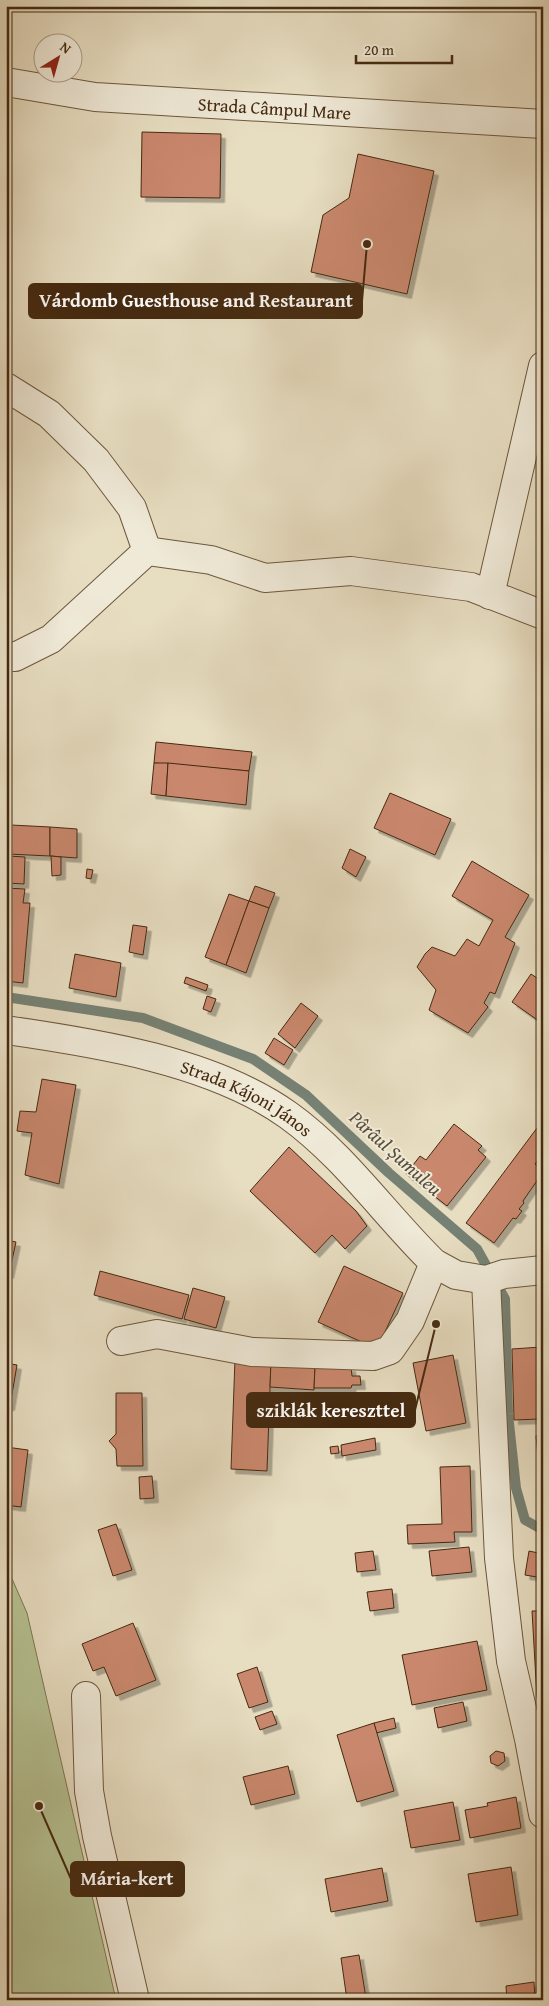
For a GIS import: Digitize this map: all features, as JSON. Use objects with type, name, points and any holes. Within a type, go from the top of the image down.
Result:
[{"type":"street","name":"Strada Câmpul Mare","points":[[6,82],[95,97],[543,124]]},
{"type":"street","points":[[490,595],[543,366]]},
{"type":"street","points":[[6,387],[49,414],[96,460],[132,508],[147,551]]},
{"type":"street","points":[[147,551],[211,560],[265,578],[351,572],[471,587],[543,616]]},
{"type":"street","points":[[6,656],[14,657],[51,639],[147,551]]},
{"type":"street","name":"Strada Kájoni János","points":[[6,1030],[161,1059],[204,1073],[247,1091],[288,1115],[326,1148],[434,1264],[456,1275],[495,1277],[543,1270]]},
{"type":"street","points":[[121,1341],[157,1334],[252,1352],[373,1356],[390,1350],[410,1321],[434,1264]]},
{"type":"street","points":[[495,1277],[499,1558],[511,1661],[529,1739],[543,1814]]},
{"type":"street","points":[[86,1696],[89,1791],[97,1836],[135,2000]]},
{"type":"green space","points":[[6,1565],[27,1613],[116,2000],[6,2000]]},
{"type":"building","points":[[142,132],[221,134],[220,198],[141,197]]},
{"type":"building","points":[[358,154],[434,171],[407,294],[311,272],[323,215],[349,198]]},
{"type":"building","points":[[156,742],[252,752],[249,771],[154,763]]},
{"type":"building","points":[[154,763],[168,763],[166,796],[151,794]]},
{"type":"building","points":[[168,763],[249,771],[246,805],[166,796]]},
{"type":"building","points":[[390,793],[451,819],[435,855],[374,828]]},
{"type":"building","points":[[11,825],[50,827],[50,856],[8,854]]},
{"type":"building","points":[[50,827],[77,829],[77,858],[50,856]]},
{"type":"building","points":[[350,849],[366,857],[356,877],[342,868]]},
{"type":"building","points":[[8,856],[25,857],[24,884],[7,883]]},
{"type":"building","points":[[51,856],[61,857],[61,875],[52,876]]},
{"type":"building","points":[[472,861],[529,895],[505,937],[515,943],[495,994],[490,992],[484,1003],[488,1007],[468,1033],[429,1010],[436,990],[417,967],[432,947],[455,956],[467,939],[479,946],[493,920],[452,896]]},
{"type":"building","points":[[87,869],[93,870],[91,879],[86,878]]},
{"type":"building","points":[[255,886],[275,893],[269,908],[249,901]]},
{"type":"building","points":[[6,888],[25,889],[23,903],[30,903],[23,983],[6,981]]},
{"type":"building","points":[[229,894],[249,901],[226,965],[205,957]]},
{"type":"building","points":[[249,901],[269,908],[246,973],[226,965]]},
{"type":"building","points":[[133,925],[147,927],[143,955],[129,952]]},
{"type":"building","points":[[75,954],[121,963],[116,997],[69,988]]},
{"type":"building","points":[[531,974],[543,982],[543,1024],[512,1002]]},
{"type":"building","points":[[186,977],[208,985],[206,991],[184,983]]},
{"type":"building","points":[[207,996],[216,999],[211,1012],[203,1009]]},
{"type":"building","points":[[301,1003],[318,1016],[295,1048],[278,1034]]},
{"type":"building","points":[[274,1038],[293,1050],[284,1065],[265,1053]]},
{"type":"building","points":[[42,1079],[76,1085],[59,1184],[25,1175],[32,1133],[17,1131],[20,1111],[36,1112]]},
{"type":"building","points":[[543,1120],[543,1154],[535,1164],[543,1172],[523,1201],[524,1203],[519,1209],[522,1211],[516,1219],[513,1218],[494,1243],[466,1223]]},
{"type":"building","points":[[454,1124],[482,1146],[478,1150],[486,1157],[447,1206],[406,1174],[420,1156],[426,1160]]},
{"type":"building","points":[[289,1147],[356,1211],[367,1226],[345,1249],[332,1235],[315,1253],[250,1191]]},
{"type":"building","points":[[6,1240],[16,1242],[9,1274],[6,1273]]},
{"type":"building","points":[[344,1266],[403,1293],[377,1349],[318,1322]]},
{"type":"building","points":[[100,1271],[189,1295],[182,1319],[94,1295]]},
{"type":"building","points":[[193,1288],[225,1297],[216,1328],[184,1319]]},
{"type":"building","points":[[541,1347],[543,1400],[539,1400],[539,1419],[514,1420],[512,1349]]},
{"type":"building","points":[[453,1355],[466,1423],[426,1431],[413,1363]]},
{"type":"building","points":[[235,1359],[271,1361],[267,1471],[231,1469]]},
{"type":"building","points":[[271,1361],[315,1367],[314,1390],[270,1387]]},
{"type":"building","points":[[6,1363],[17,1365],[10,1406],[6,1406]]},
{"type":"building","points":[[315,1367],[351,1367],[352,1376],[360,1376],[361,1385],[352,1385],[351,1388],[314,1388]]},
{"type":"building","points":[[116,1393],[142,1393],[143,1466],[117,1466],[116,1449],[109,1441],[116,1434]]},
{"type":"building","points":[[543,1435],[543,1468],[539,1468],[536,1436]]},
{"type":"building","points":[[375,1438],[376,1450],[342,1456],[341,1445]]},
{"type":"building","points":[[338,1446],[339,1453],[331,1454],[330,1447]]},
{"type":"building","points":[[6,1447],[28,1450],[21,1507],[6,1505]]},
{"type":"building","points":[[470,1466],[472,1532],[454,1532],[455,1542],[408,1544],[407,1525],[442,1524],[440,1467]]},
{"type":"building","points":[[152,1476],[154,1498],[140,1499],[139,1477]]},
{"type":"building","points":[[116,1524],[132,1570],[113,1576],[98,1530]]},
{"type":"building","points":[[469,1547],[472,1572],[432,1576],[429,1551]]},
{"type":"building","points":[[373,1551],[376,1570],[357,1572],[355,1553]]},
{"type":"building","points":[[529,1551],[543,1554],[543,1578],[525,1575]]},
{"type":"building","points":[[392,1589],[394,1608],[370,1611],[367,1592]]},
{"type":"building","points":[[532,1611],[543,1611],[543,1698],[537,1698]]},
{"type":"building","points":[[133,1623],[156,1680],[116,1696],[104,1667],[93,1671],[82,1644]]},
{"type":"building","points":[[477,1641],[487,1690],[412,1705],[402,1655]]},
{"type":"building","points":[[257,1667],[268,1702],[249,1708],[237,1674]]},
{"type":"building","points":[[463,1702],[467,1721],[438,1728],[434,1708]]},
{"type":"building","points":[[272,1711],[277,1724],[260,1730],[255,1717]]},
{"type":"building","points":[[394,1718],[396,1728],[376,1733],[374,1723]]},
{"type":"building","points":[[374,1723],[394,1791],[357,1802],[337,1735]]},
{"type":"building","points":[[496,1751],[504,1753],[505,1761],[498,1766],[491,1763],[490,1756]]},
{"type":"building","points":[[288,1766],[295,1794],[251,1805],[243,1777]]},
{"type":"building","points":[[516,1797],[521,1828],[470,1838],[465,1810],[488,1806],[487,1803]]},
{"type":"building","points":[[453,1802],[460,1840],[411,1848],[404,1811]]},
{"type":"building","points":[[511,1867],[518,1915],[476,1922],[468,1874]]},
{"type":"building","points":[[382,1868],[388,1901],[331,1912],[325,1879]]},
{"type":"building","points":[[359,1955],[366,1998],[371,1997],[371,2000],[347,2000],[341,1958]]},
{"type":"building","points":[[534,1982],[535,2000],[507,2000],[506,1986]]},
{"type":"waterway","name":"Pârâul Șumuleu","points":[[6,997],[143,1018],[253,1059],[306,1095],[389,1173],[477,1249],[505,1299],[508,1414],[516,1488],[525,1520],[543,1530]]},
{"type":"place","name":"Várdomb Guesthouse and Restaurant","points":[[367,244]]},
{"type":"place","name":"sziklák kereszttel","points":[[436,1324]]},
{"type":"place","name":"Mária-kert","points":[[39,1806]]}]
